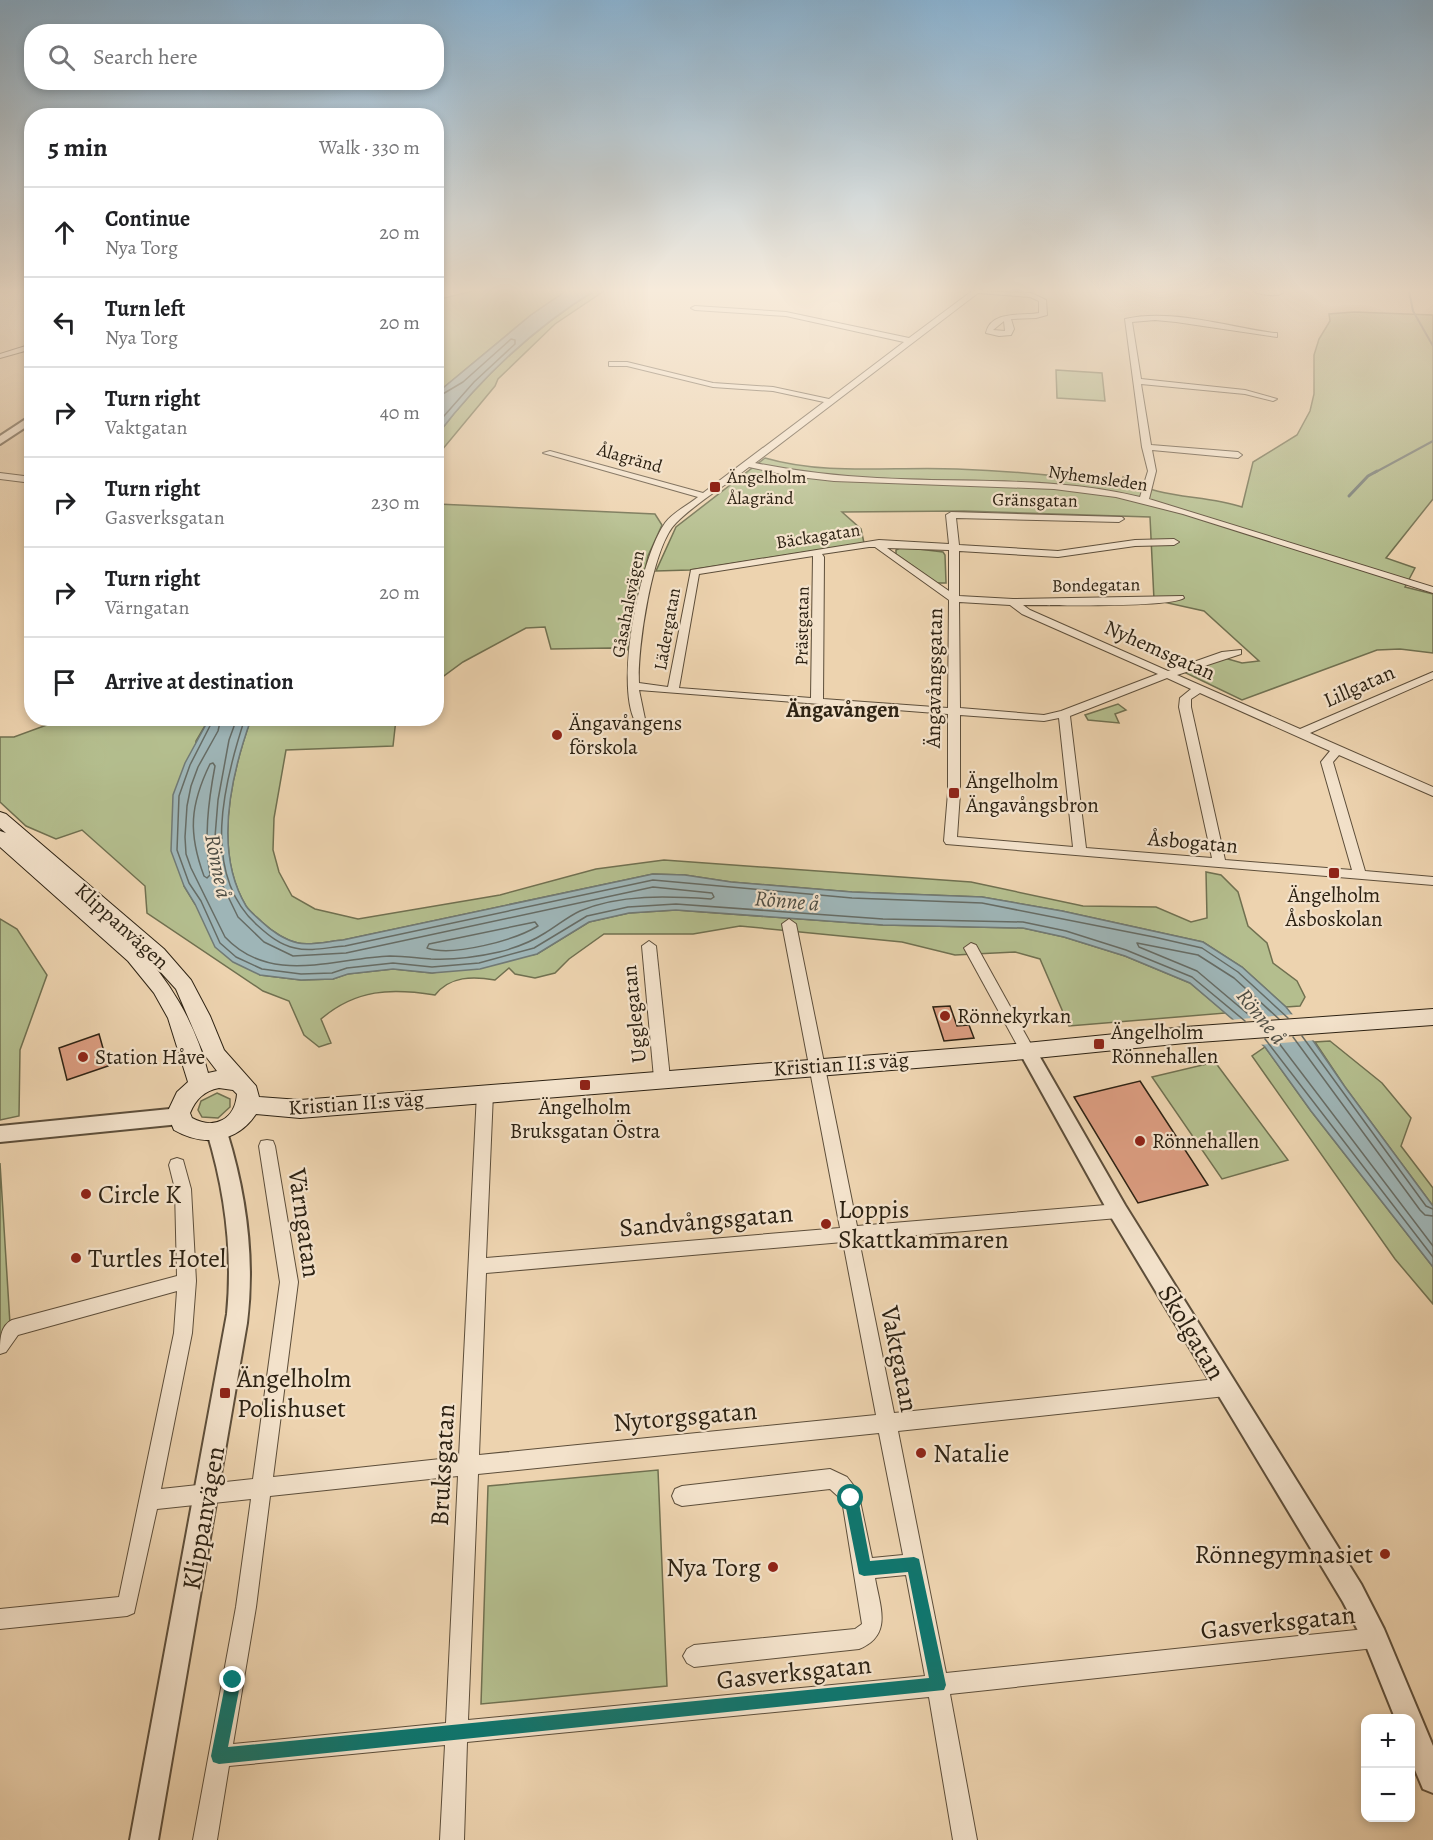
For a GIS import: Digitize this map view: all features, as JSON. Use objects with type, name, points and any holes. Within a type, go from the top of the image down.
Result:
[{"type":"main road","name":"Klippanvägen","points":[[0,818],[157,954],[184,985],[200,1016],[214,1054],[248,1092],[249,1105]]},
{"type":"main road","name":"Klippanvägen","points":[[0,837],[135,956],[162,988],[178,1018],[200,1085]]},
{"type":"main road","name":"Kristian II:s väg","points":[[249,1105],[300,1109],[1433,1017]]},
{"type":"main road","points":[[240,1083],[217,1080],[200,1085],[186,1096],[180,1109],[182,1122],[192,1131],[217,1132],[234,1124],[249,1105]]},
{"type":"street","points":[[677,377],[713,386],[773,389],[829,401]]},
{"type":"street","name":"Gåsahalsvägen","points":[[639,719],[634,709],[634,654],[651,563],[669,523],[862,377]]},
{"type":"street","points":[[1137,377],[1146,447],[1152,471],[1144,500]]},
{"type":"street","points":[[1138,381],[1245,392],[1273,399]]},
{"type":"street","points":[[0,441],[24,424]]},
{"type":"street","points":[[1146,447],[1238,455]]},
{"type":"street","name":"Ålagränd","points":[[547,453],[559,454],[703,496]]},
{"type":"street","name":"Nyhemsleden","points":[[746,464],[792,475],[850,481],[1041,486],[1100,492],[1144,500],[1433,590]]},
{"type":"street","points":[[0,476],[24,479]]},
{"type":"street","name":"Gränsgatan","points":[[951,515],[1119,519]]},
{"type":"street","name":"Ängavångsgatan","points":[[950,841],[954,793],[952,711],[954,599],[951,515]]},
{"type":"street","name":"Bäckagatan","points":[[694,572],[879,543],[1058,554],[1135,543],[1174,542]]},
{"type":"street","points":[[879,543],[880,546],[954,599]]},
{"type":"street","name":"Prästgatan","points":[[816,553],[819,557],[817,700]]},
{"type":"street","name":"Lädergatan","points":[[673,691],[694,572]]},
{"type":"street","name":"Bondegatan","points":[[1014,602],[1145,601],[1179,598]]},
{"type":"street","name":"Nyhemsgatan","points":[[954,599],[1014,602],[1026,612],[1433,792]]},
{"type":"street","points":[[634,686],[673,691],[1044,718],[1064,714],[1168,674],[1237,652]]},
{"type":"street","name":"Lillgatan","points":[[1300,733],[1433,675]]},
{"type":"street","points":[[1200,688],[1186,698],[1185,708],[1220,864]]},
{"type":"street","points":[[1064,714],[1080,852]]},
{"type":"street","points":[[1337,750],[1327,762],[1360,875]]},
{"type":"street","name":"Åsbogatan","points":[[950,841],[1433,881]]},
{"type":"street","name":"Vaktgatan","points":[[789,924],[938,1685],[965,1840]]},
{"type":"street","name":"Ugglegatan","points":[[649,946],[662,1078]]},
{"type":"street","name":"Skolgatan","points":[[971,948],[1118,1211],[1352,1593],[1375,1638],[1406,1714]]},
{"type":"street","name":"Bruksgatan","points":[[452,1840],[485,1093]]},
{"type":"street","points":[[0,1134],[180,1116]]},
{"type":"street","name":"Klippanvägen","points":[[143,1837],[208,1494],[230,1366],[239,1297],[237,1228],[225,1156],[217,1132]]},
{"type":"street","name":"Värngatan","points":[[205,1840],[246,1607],[289,1282],[267,1146]]},
{"type":"street","points":[[0,1619],[127,1606],[183,1333],[187,1281],[185,1219],[177,1165]]},
{"type":"street","name":"Sandvångsgatan","points":[[478,1266],[1118,1211]]},
{"type":"street","points":[[0,1346],[12,1328],[187,1281]]},
{"type":"street","name":"Nytorgsgatan","points":[[150,1500],[469,1464],[886,1424],[1226,1387]]},
{"type":"street","points":[[682,1496],[830,1479],[839,1483],[847,1489],[851,1498],[872,1617],[870,1631],[859,1639],[694,1656]]},
{"type":"street","points":[[864,1569],[914,1564]]},
{"type":"street","name":"Gasverksgatan","points":[[219,1756],[938,1685],[1375,1638]]},
{"type":"street","points":[[1415,1736],[1433,1779]]},
{"type":"green space","points":[[444,377],[456,377],[444,387]]},
{"type":"green space","points":[[488,377],[500,377],[444,448],[444,426]]},
{"type":"green space","points":[[1056,377],[1102,377],[1105,401],[1057,398]]},
{"type":"green space","points":[[1314,377],[1433,377],[1433,499],[1386,558],[1415,568],[1405,587],[1433,594],[1433,653],[1400,649],[1377,650],[1242,700],[1186,673],[1221,657],[1242,663],[1259,661],[1204,611],[1154,600],[1150,517],[964,511],[842,512],[861,529],[864,543],[690,570],[656,571],[676,527],[765,458],[788,464],[836,469],[933,468],[999,471],[1122,485],[1123,477],[1152,490],[1242,507],[1253,462],[1297,435],[1310,411],[1314,394]]},
{"type":"green space","points":[[444,504],[655,514],[662,525],[648,556],[628,650],[551,649],[545,627],[526,628],[463,662],[444,676]]},
{"type":"green space","points":[[902,547],[943,552],[946,583],[937,583],[896,554],[896,550]]},
{"type":"green space","points":[[1118,704],[1126,710],[1115,714],[1119,723],[1088,720],[1085,715]]},
{"type":"green space","points":[[44,726],[205,726],[196,741],[184,886],[195,904],[260,975],[301,980],[333,979],[347,974],[393,969],[432,973],[537,954],[589,922],[629,913],[676,910],[883,925],[1023,928],[1064,937],[1125,956],[1190,983],[1226,1013],[1069,1026],[1040,959],[1015,952],[955,955],[902,942],[740,926],[693,934],[604,934],[569,959],[555,973],[535,978],[515,974],[509,968],[495,980],[462,979],[448,984],[435,995],[389,992],[361,996],[334,1009],[321,1019],[331,1043],[319,1047],[304,1035],[289,1001],[263,991],[147,913],[145,886],[82,830],[56,839],[26,826],[0,802],[0,737],[14,737]]},
{"type":"green space","points":[[249,726],[395,726],[393,746],[286,750],[274,818],[273,850],[279,872],[292,896],[315,909],[358,919],[500,895],[596,869],[664,860],[971,882],[1083,906],[1156,907],[1191,922],[1207,918],[1206,872],[1221,875],[1238,892],[1248,926],[1267,943],[1273,963],[1297,981],[1305,997],[1300,1006],[1286,1007],[1242,967],[1203,942],[1062,911],[982,897],[852,892],[731,882],[685,875],[653,874],[343,940],[314,944],[298,943],[274,932],[262,922],[246,906],[236,884],[230,861],[229,813],[237,764]]},
{"type":"green space","points":[[0,919],[17,929],[47,975],[20,1050],[19,1116],[0,1120]]},
{"type":"green space","points":[[1330,1041],[1382,1083],[1411,1118],[1401,1146],[1433,1188],[1433,1206],[1345,1087],[1315,1042]]},
{"type":"green space","points":[[1265,1047],[1311,1111],[1433,1267],[1433,1304],[1395,1259],[1252,1056]]},
{"type":"green space","points":[[1215,1062],[1288,1160],[1222,1179],[1152,1077]]},
{"type":"green space","points":[[217,1093],[230,1099],[230,1107],[218,1118],[202,1117],[198,1110],[201,1101]]},
{"type":"green space","points":[[0,1163],[10,1324],[0,1349]]},
{"type":"green space","points":[[658,1470],[667,1686],[481,1704],[488,1486]]},
{"type":"water","points":[[456,377],[488,377],[444,426],[444,387]]},
{"type":"water","name":"Rönne å","points":[[205,726],[249,726],[232,788],[228,837],[230,861],[236,884],[246,906],[274,932],[288,940],[303,944],[343,940],[653,874],[685,875],[731,882],[852,892],[982,897],[1062,911],[1203,942],[1242,967],[1286,1007],[1433,1206],[1433,1267],[1311,1111],[1265,1047],[1190,983],[1125,956],[1064,937],[1023,928],[883,925],[676,910],[629,913],[589,922],[537,954],[480,969],[432,973],[393,969],[348,974],[333,979],[301,980],[260,975],[233,962],[215,947],[184,886],[171,851],[173,795],[185,763]]},
{"type":"pier","points":[[1296,1014],[1317,1040],[1258,1045],[1229,1020]]},
{"type":"building","name":"Rönnekyrkan","points":[[950,1006],[957,1026],[969,1025],[974,1038],[944,1041],[933,1007]]},
{"type":"building","name":"Station Håve","points":[[99,1034],[108,1066],[67,1080],[59,1048]]},
{"type":"building","name":"Rönnehallen","points":[[1140,1081],[1208,1185],[1138,1203],[1074,1097]]},
{"type":"waterway","points":[[1374,473],[1433,441]]},
{"type":"waterway","points":[[1349,496],[1368,476],[1377,471]]},
{"type":"place","name":"Ängelholm Ålagränd","points":[[715,487]]},
{"type":"place","name":"Ängavångens förskola","points":[[557,735]]},
{"type":"place","name":"Ängelholm Ängavångsbron","points":[[954,793]]},
{"type":"place","name":"Ängelholm Åsboskolan","points":[[1334,873]]},
{"type":"place","name":"Rönnekyrkan","points":[[945,1016]]},
{"type":"place","name":"Ängelholm Rönnehallen","points":[[1099,1044]]},
{"type":"place","name":"Station Håve","points":[[83,1057]]},
{"type":"place","name":"Ängelholm Bruksgatan Östra","points":[[585,1085]]},
{"type":"place","name":"Rönnehallen","points":[[1140,1141]]},
{"type":"place","name":"Circle K","points":[[86,1194]]},
{"type":"place","name":"Loppis Skattkammaren","points":[[826,1224]]},
{"type":"place","name":"Turtles Hotel","points":[[76,1258]]},
{"type":"place","name":"Ängelholm Polishuset","points":[[225,1393]]},
{"type":"place","name":"Natalie","points":[[921,1453]]},
{"type":"place","name":"Rönnegymnasiet","points":[[1385,1554]]},
{"type":"place","name":"Nya Torg","points":[[773,1567]]},
{"type":"district","name":"Ängavången","points":[[843,709]]},
{"type":"route","points":[[233,1680],[219,1756],[938,1685],[914,1564],[864,1569],[851,1498]]}]
